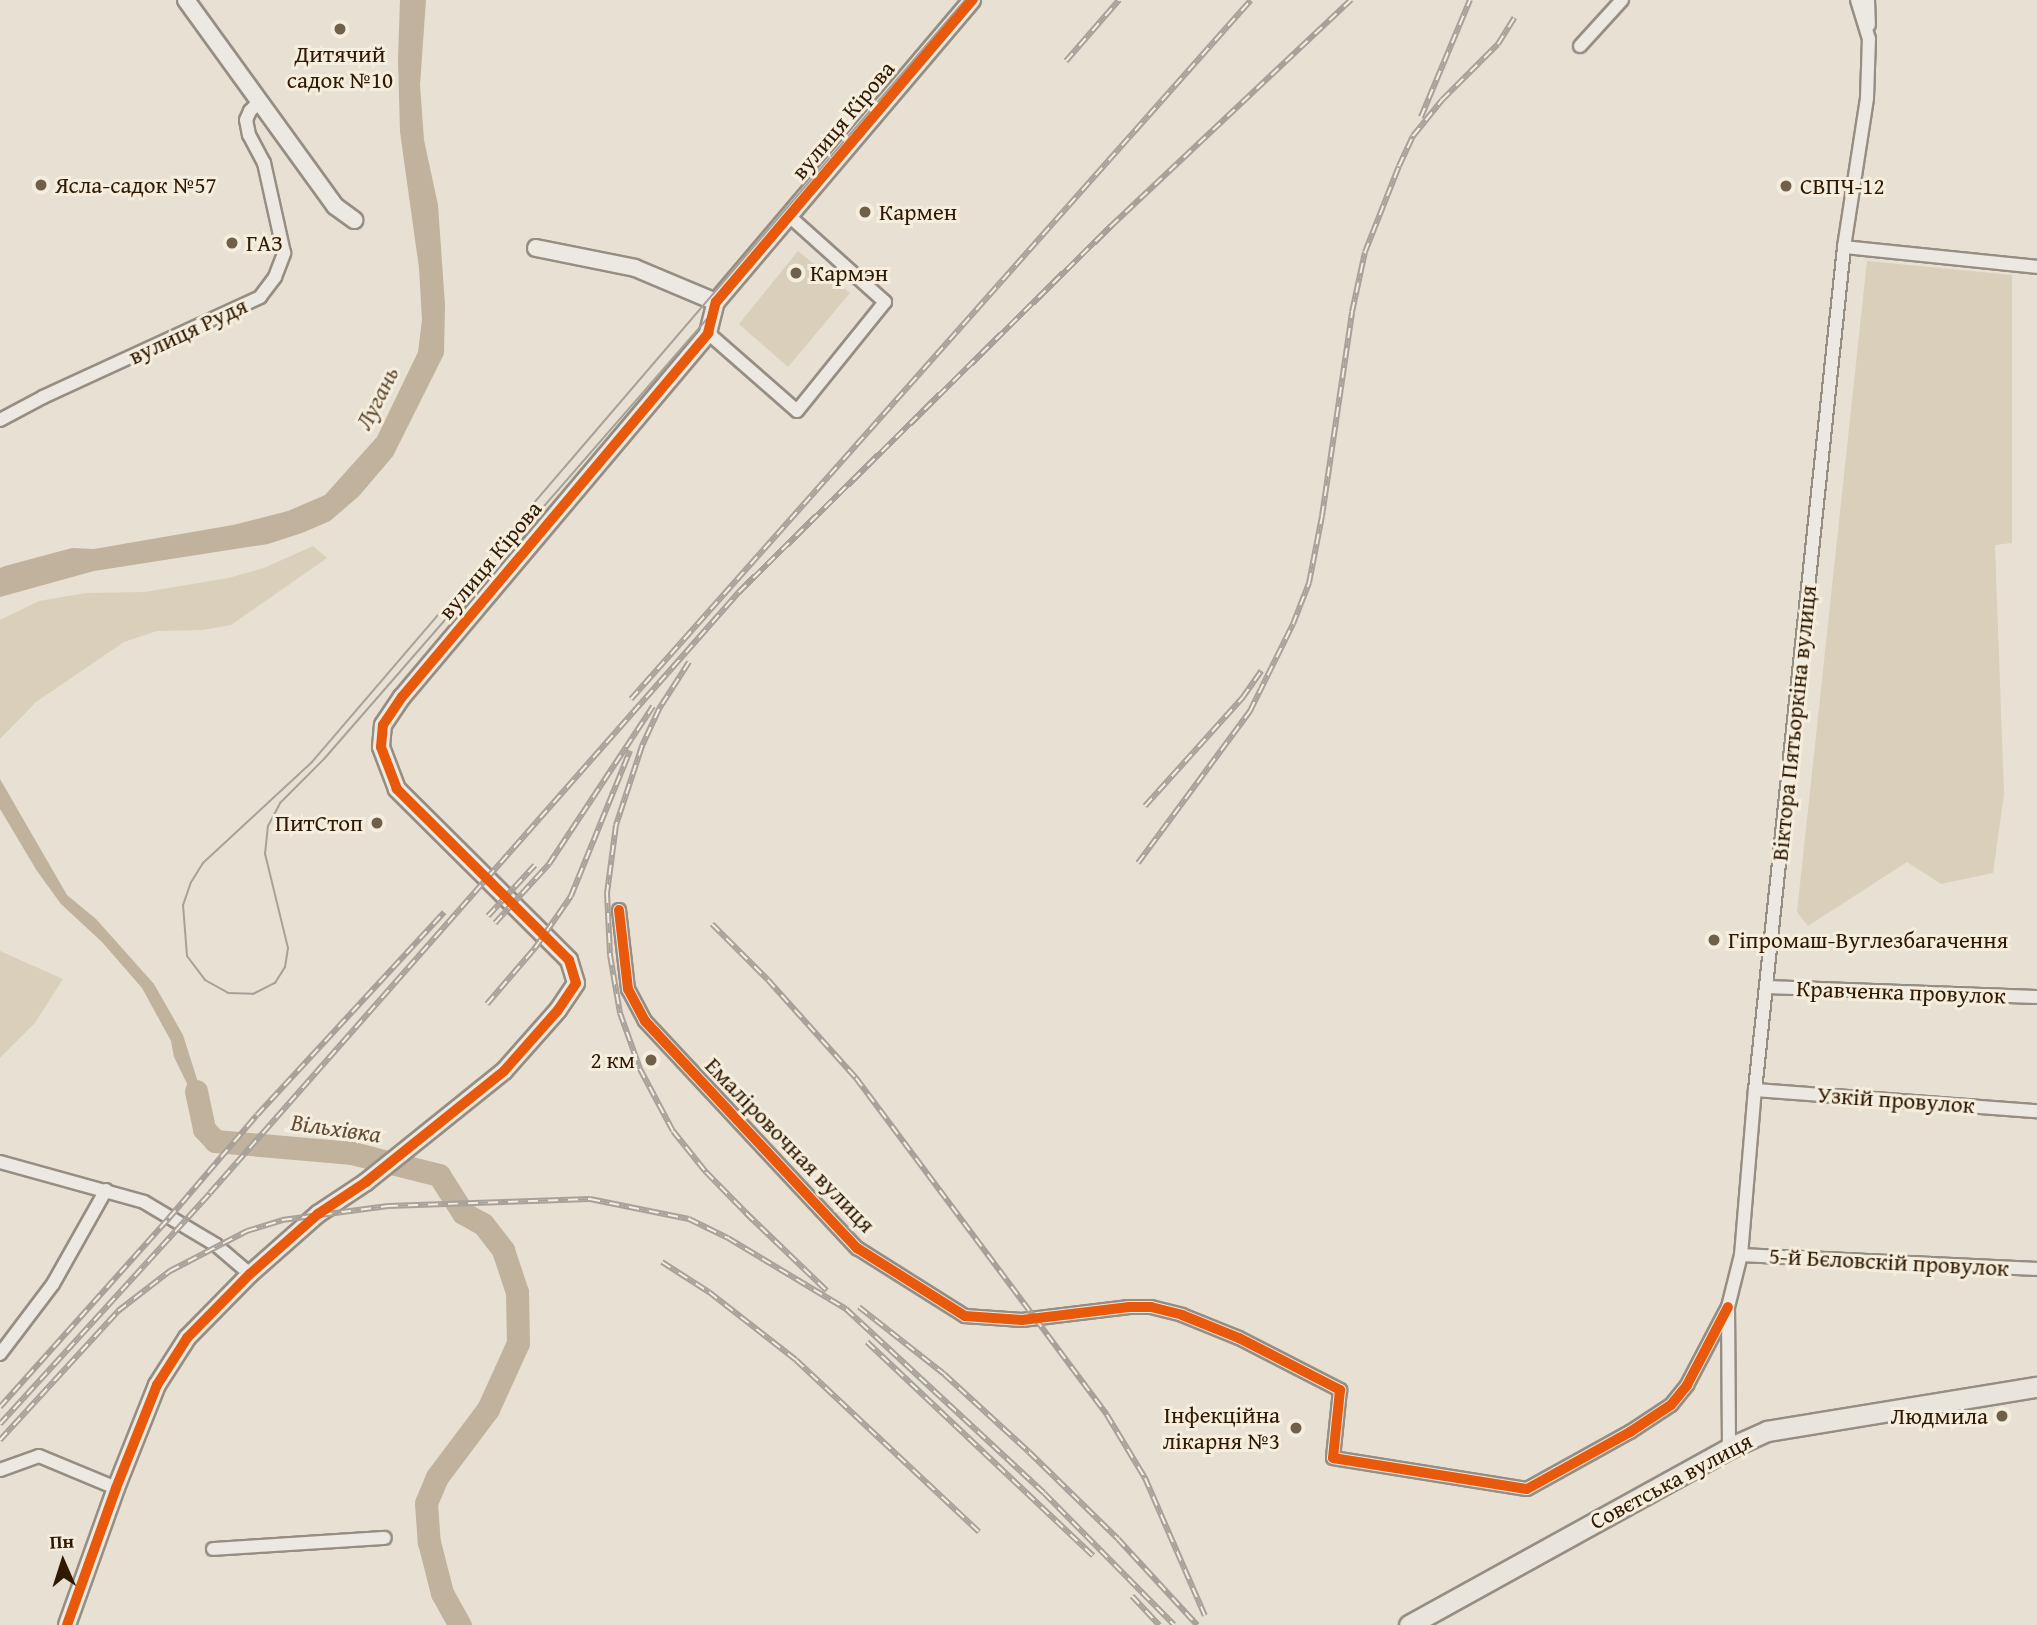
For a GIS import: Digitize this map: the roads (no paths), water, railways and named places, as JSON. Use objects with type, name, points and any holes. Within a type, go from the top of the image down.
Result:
[{"type":"main road","name":"Совєтська вулиця","points":[[1409,1625],[1729,1448],[1767,1431],[2037,1387]]},
{"type":"street","points":[[186,0],[335,206],[354,220]]},
{"type":"street","name":"вулиця Кірова","points":[[250,1274],[318,1214],[366,1182],[504,1071],[558,1010],[576,982],[569,960],[397,789],[381,747],[383,725],[402,697],[708,333],[716,302],[972,0]]},
{"type":"street","points":[[1580,46],[1622,0]]},
{"type":"street","name":"Віктора Пятьоркіна вулиця","points":[[1729,1448],[1728,1307],[1741,1255],[1755,1090],[1844,247],[1867,98],[1869,39],[1857,0]]},
{"type":"street","points":[[1868,0],[1869,39]]},
{"type":"street","name":"вулиця Рудя","points":[[0,420],[43,397],[261,297],[275,277],[284,253],[264,163],[248,135],[246,120],[259,102]]},
{"type":"street","points":[[708,333],[797,411],[885,302],[789,216]]},
{"type":"street","points":[[1844,247],[2037,268]]},
{"type":"street","points":[[536,248],[635,268],[716,302]]},
{"type":"street","name":"Емаліровочная вулиця","points":[[619,910],[628,989],[645,1021],[857,1248],[965,1316],[1022,1320],[1129,1307],[1151,1307],[1182,1315],[1239,1338],[1340,1390],[1334,1458],[1527,1489],[1630,1432],[1671,1405],[1686,1385],[1728,1307]]},
{"type":"street","name":"Кравченка провулок","points":[[1766,988],[2037,997]]},
{"type":"street","name":"Узкій провулок","points":[[1755,1090],[2037,1111]]},
{"type":"street","points":[[0,1161],[144,1202],[216,1245],[250,1274],[187,1338],[157,1385],[116,1488],[67,1625]]},
{"type":"street","points":[[0,1354],[53,1284],[106,1190]]},
{"type":"street","name":"5-й Бєловскій провулок","points":[[1741,1255],[2037,1269]]},
{"type":"street","points":[[0,1470],[38,1456],[116,1488]]},
{"type":"street","points":[[213,1549],[385,1538]]},
{"type":"waterway","name":"Вільхівка","points":[[196,1091],[204,1129],[215,1141],[352,1153],[439,1175],[463,1213],[483,1224],[503,1250],[517,1292],[518,1343],[488,1409],[437,1477],[426,1503],[429,1542],[442,1593],[460,1625]]},
{"type":"tram line","points":[[965,0],[312,762],[203,863],[191,882],[183,905],[187,956],[205,980],[228,993],[253,994],[275,983],[285,967],[288,948],[265,854],[268,826],[280,803],[324,759],[713,312],[978,0]]},
{"type":"railway","points":[[1066,61],[1119,0]]},
{"type":"railway","points":[[631,699],[1251,0]]},
{"type":"railway","points":[[0,1424],[210,1193],[739,592],[1111,226],[1351,0]]},
{"type":"railway","points":[[1421,117],[1470,0]]},
{"type":"railway","points":[[1138,863],[1250,711],[1293,624],[1309,583],[1322,516],[1352,312],[1365,252],[1399,166],[1413,136],[1442,100],[1498,44],[1514,18]]},
{"type":"railway","points":[[689,662],[659,709],[642,746],[616,825],[607,893],[610,955],[620,1013],[640,1069],[673,1131],[706,1172],[753,1220]]},
{"type":"railway","points":[[1145,806],[1243,697],[1261,671]]},
{"type":"railway","points":[[495,923],[549,864],[653,706]]},
{"type":"railway","points":[[487,1004],[535,948],[571,896],[630,751]]},
{"type":"railway","points":[[488,916],[535,865]]},
{"type":"railway","points":[[0,1407],[257,1115],[444,912]]},
{"type":"railway","points":[[712,924],[768,980],[856,1078],[1107,1415],[1145,1478],[1205,1616]]},
{"type":"railway","points":[[0,1440],[118,1311],[170,1271],[247,1231],[282,1220],[388,1206],[590,1199],[689,1219],[728,1238],[846,1309],[1044,1493],[1174,1625]]},
{"type":"railway","points":[[746,1213],[827,1291]]},
{"type":"railway","points":[[662,1262],[709,1292],[796,1360],[979,1532]]},
{"type":"railway","points":[[859,1307],[944,1374],[1029,1452],[1118,1539],[1197,1625]]},
{"type":"railway","points":[[867,1342],[1093,1556]]},
{"type":"railway","points":[[1132,1596],[1159,1625]]},
{"type":"place","name":"Дитячий садок №10","points":[[340,29]]},
{"type":"place","name":"Ясла-садок №57","points":[[41,185]]},
{"type":"place","name":"СВПЧ-12","points":[[1786,186]]},
{"type":"place","name":"Кармен","points":[[865,212]]},
{"type":"place","name":"ГАЗ","points":[[232,243]]},
{"type":"place","name":"Кармэн","points":[[796,273]]},
{"type":"place","name":"ПитСтоп","points":[[377,823]]},
{"type":"place","name":"Гіпромаш-Вуглезбагачення","points":[[1714,940]]},
{"type":"place","name":"2 км","points":[[651,1060]]},
{"type":"place","name":"Людмила","points":[[2002,1416]]},
{"type":"place","name":"Інфекційна лікарня №3","points":[[1296,1428]]},
{"type":"water label","name":"Лугань","points":[[377,398]]}]
